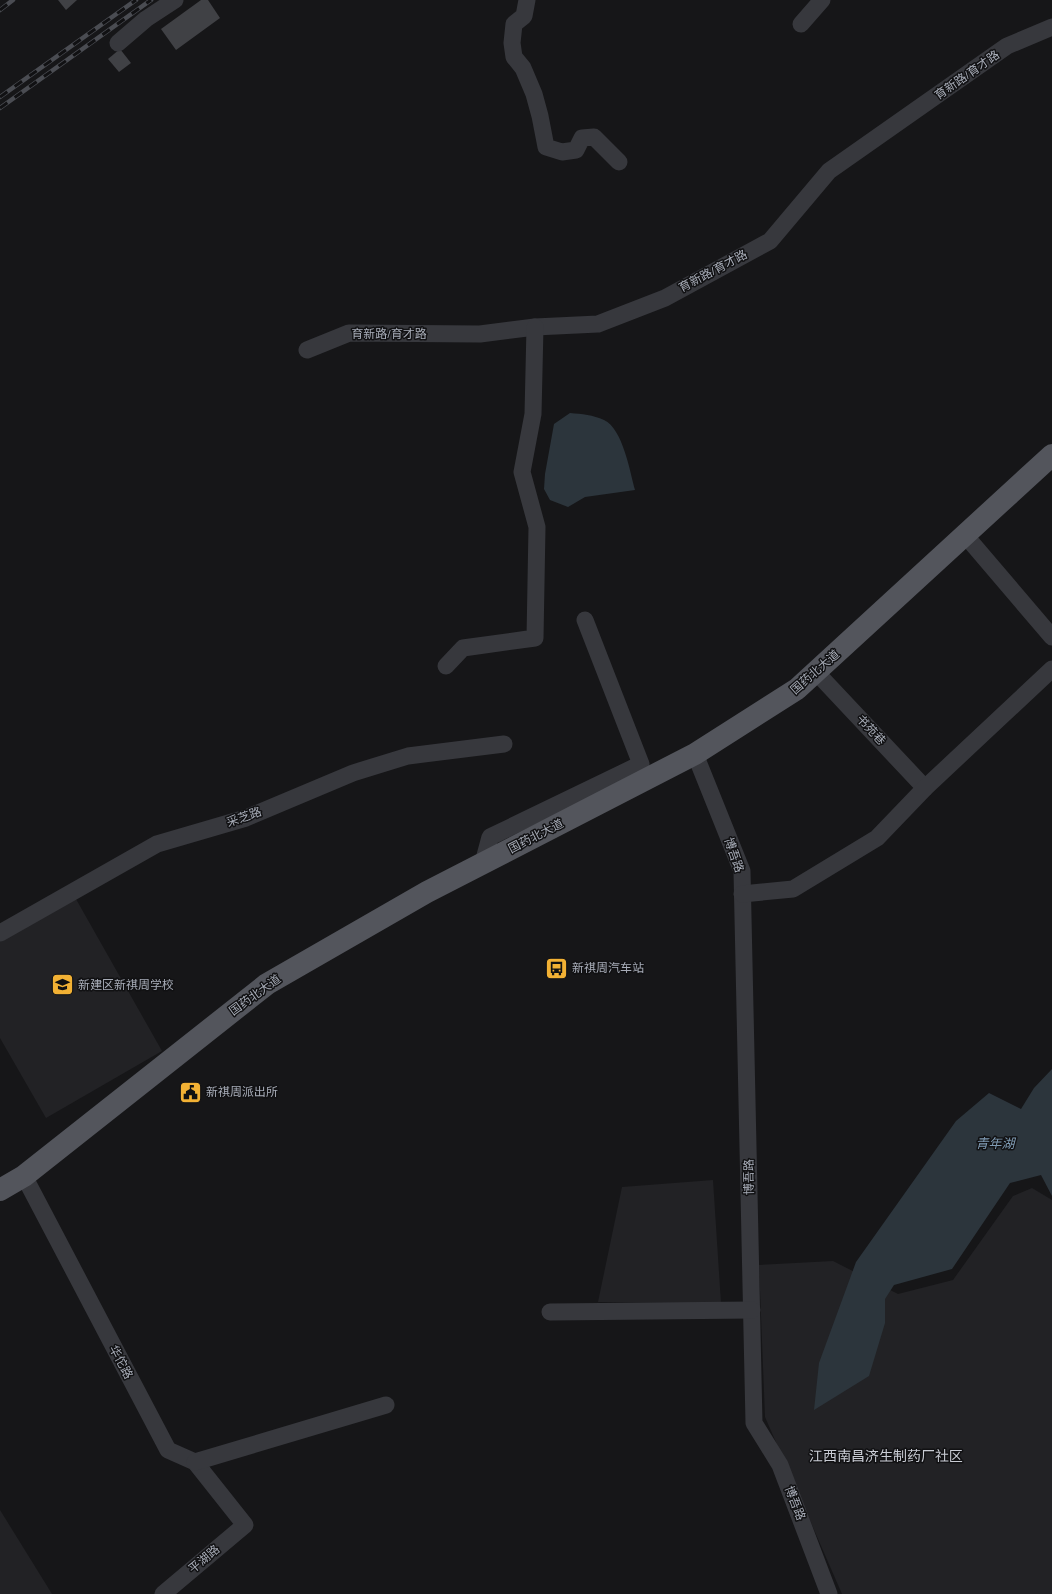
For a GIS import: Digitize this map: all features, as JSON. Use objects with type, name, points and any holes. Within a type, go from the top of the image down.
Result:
[{"type":"main road","name":"国药北大道","points":[[0,1190],[24,1176],[267,984],[427,892],[695,754],[797,689],[1052,455]]},
{"type":"street","points":[[118,43],[146,19],[175,0]]},
{"type":"street","points":[[527,0],[524,16],[514,24],[512,44],[514,57],[523,68],[534,94],[546,147],[562,152],[576,150],[582,138],[594,137],[619,162]]},
{"type":"street","points":[[801,24],[822,0]]},
{"type":"street","name":"育新路/育才路","points":[[306,350],[349,333],[480,334],[535,327],[598,324],[664,298],[770,241],[829,171],[1007,46],[1052,27]]},
{"type":"street","points":[[446,666],[463,648],[534,638],[537,527],[522,472],[533,414],[535,327]]},
{"type":"street","points":[[965,535],[1052,637]]},
{"type":"street","points":[[483,863],[490,837],[641,764],[585,620]]},
{"type":"street","points":[[742,894],[793,889],[877,838],[925,788],[1052,669]]},
{"type":"street","name":"书苑巷","points":[[816,672],[925,788]]},
{"type":"street","name":"采芝路","points":[[0,933],[157,844],[246,818],[353,773],[408,756],[504,744]]},
{"type":"street","name":"博吾路","points":[[695,754],[742,871],[754,1423],[780,1465],[829,1594]]},
{"type":"street","name":"华佗路","points":[[24,1176],[168,1450],[195,1462],[245,1524]]},
{"type":"street","points":[[550,1312],[752,1310]]},
{"type":"street","points":[[195,1462],[386,1405]]},
{"type":"street","name":"平湖路","points":[[163,1594],[245,1524]]},
{"type":"shaded area","name":"新建区新祺周学校","points":[[72,892],[162,1051],[46,1118],[0,1038],[0,933]]},
{"type":"shaded area","points":[[713,1180],[721,1303],[598,1302],[622,1187]]},
{"type":"shaded area","points":[[1032,1188],[1052,1200],[1052,1594],[842,1594],[765,1417],[759,1265],[833,1261],[898,1294],[953,1280],[1013,1196]]},
{"type":"shaded area","points":[[0,1510],[52,1594],[0,1594]]},
{"type":"water","points":[[570,413],[596,417],[611,425],[621,441],[635,490],[585,497],[568,507],[550,500],[544,489],[545,474],[554,424]]},
{"type":"water","name":"青年湖","points":[[1052,1069],[1052,1196],[1041,1175],[1010,1183],[952,1269],[894,1285],[885,1299],[885,1323],[869,1376],[814,1410],[819,1363],[856,1262],[956,1121],[989,1093],[1021,1109],[1034,1088]]},
{"type":"building","points":[[58,0],[77,0],[66,10]]},
{"type":"building","points":[[201,0],[208,0],[220,18],[176,50],[161,29]]},
{"type":"building","points":[[120,49],[131,63],[119,72],[108,59]]},
{"type":"railway","points":[[0,10],[13,0]]},
{"type":"railway","points":[[0,97],[136,0]]},
{"type":"railway","points":[[0,108],[151,0]]},
{"type":"place","name":"新祺周汽车站","points":[[557,968]]},
{"type":"place","name":"新建区新祺周学校","points":[[62,985]]},
{"type":"place","name":"新祺周派出所","points":[[190,1092]]},
{"type":"district","name":"江西南昌济生制药厂社区","points":[[886,1456]]}]
